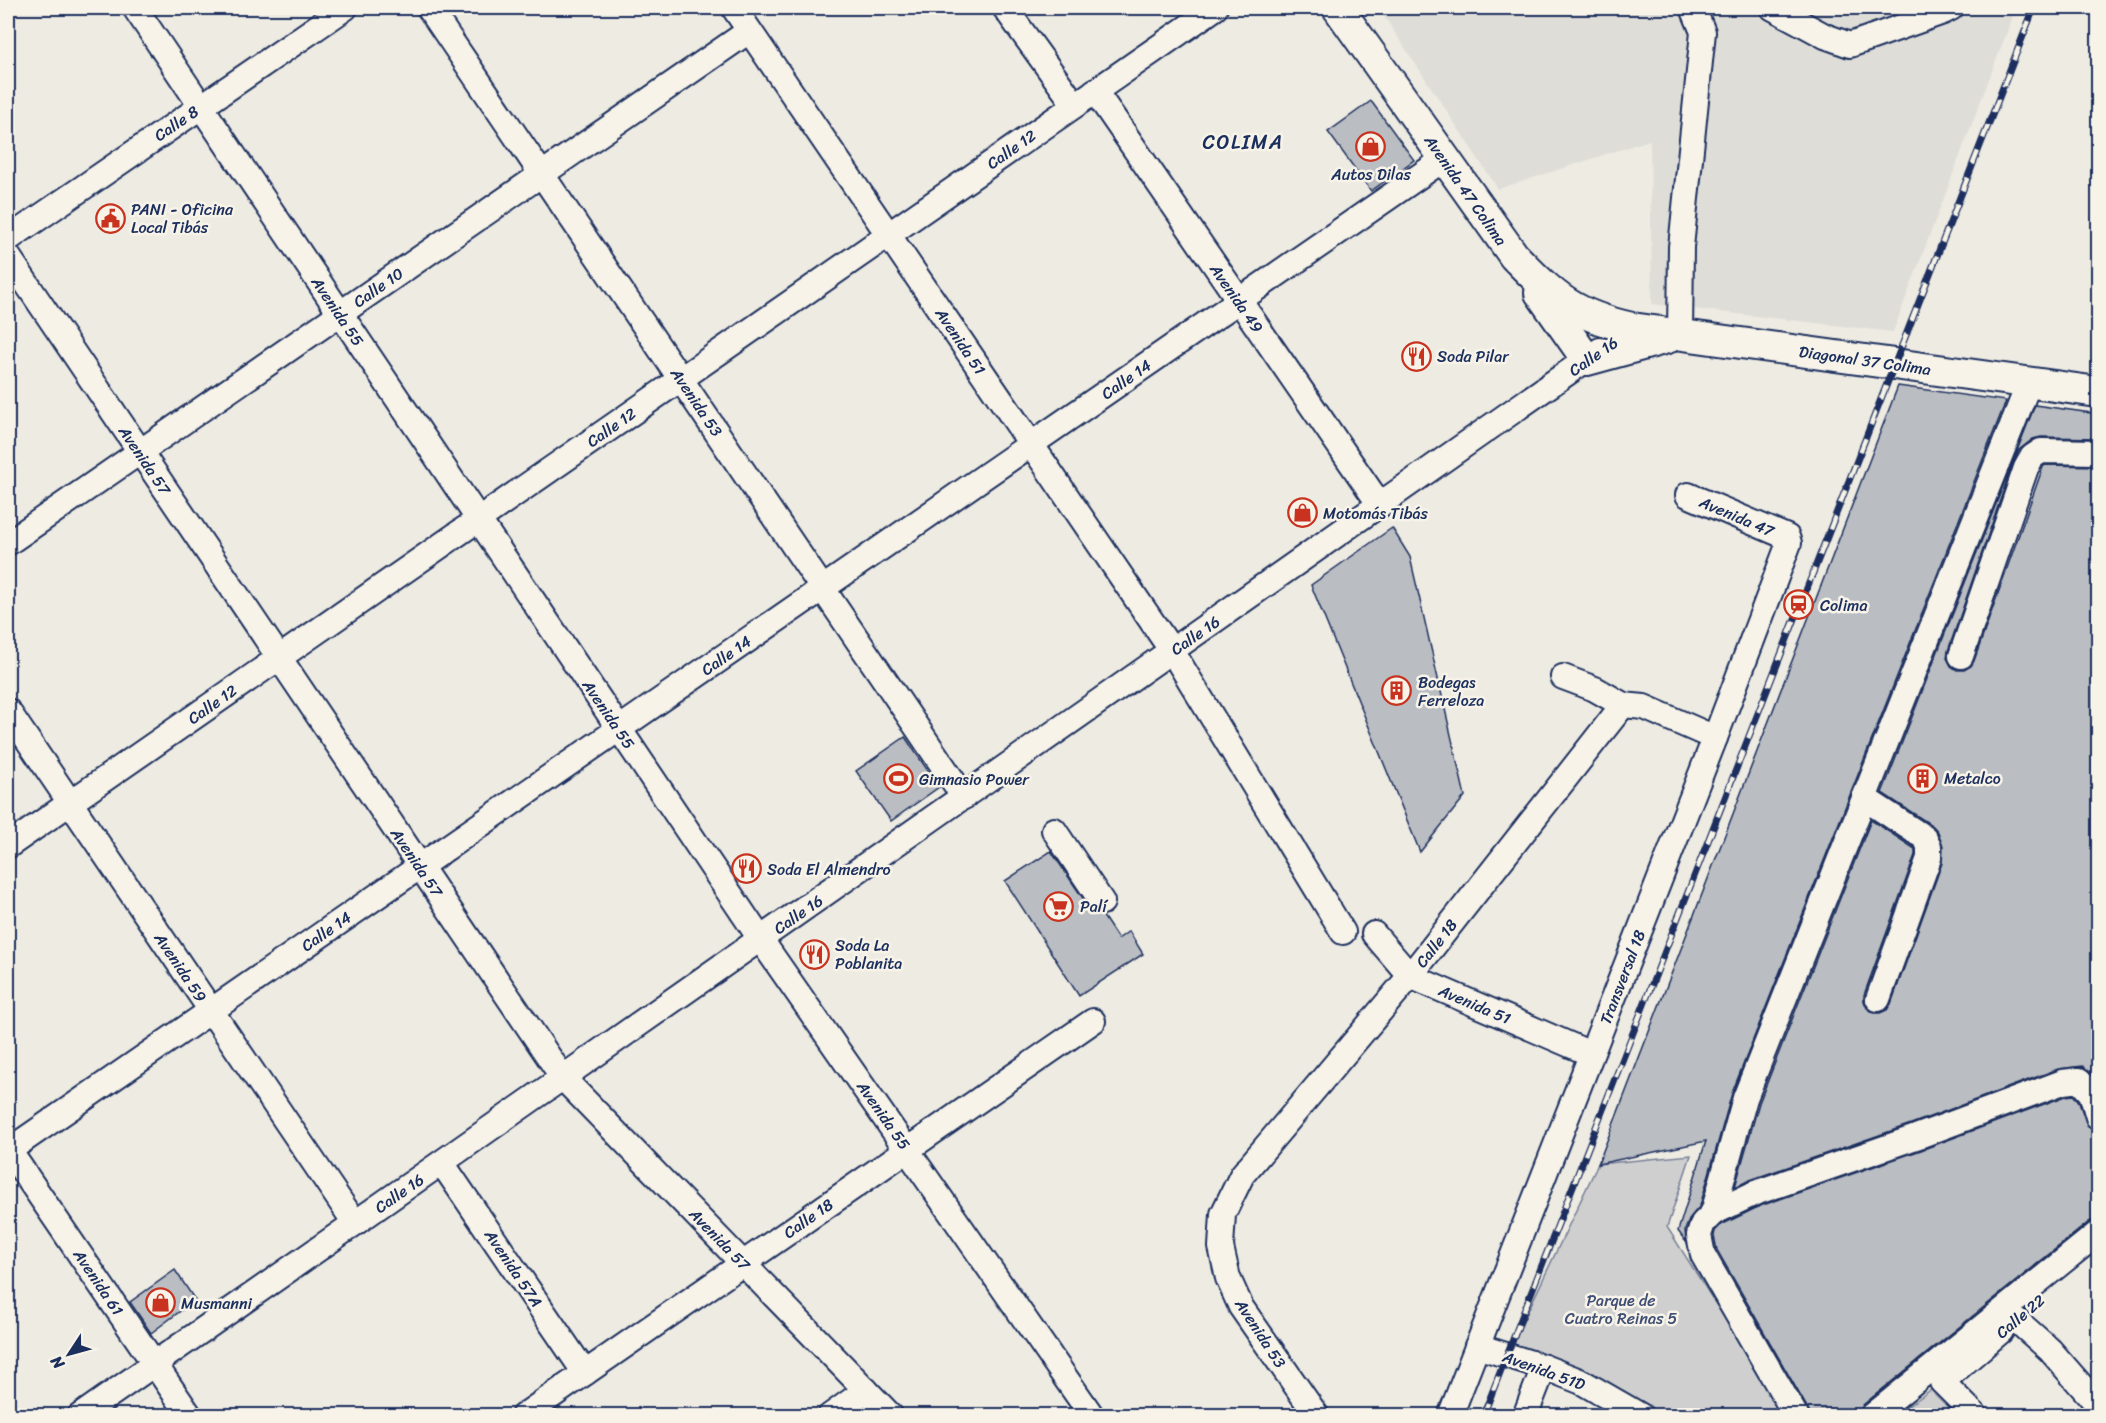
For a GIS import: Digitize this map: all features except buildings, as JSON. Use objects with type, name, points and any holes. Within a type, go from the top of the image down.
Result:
[{"type":"main road","name":"Avenida 47 Colima","points":[[1338,8],[1514,256],[1542,285],[1565,304],[1587,316],[1632,328]]},
{"type":"main road","points":[[1514,256],[1587,360],[1680,335]]},
{"type":"main road","name":"Diagonal 37 Colima","points":[[1632,328],[2098,392]]},
{"type":"street","name":"Avenida 55","points":[[135,8],[761,940],[1092,1416]]},
{"type":"street","name":"Calle 8","points":[[8,239],[345,8]]},
{"type":"street","name":"Avenida 53","points":[[429,8],[964,797]]},
{"type":"street","name":"Avenida 51","points":[[734,8],[1172,651],[1343,932]]},
{"type":"street","points":[[1005,8],[1075,105]]},
{"type":"street","name":"Calle 12","points":[[8,846],[1215,8]]},
{"type":"street","points":[[1680,335],[1681,247],[1703,32],[1693,8]]},
{"type":"street","points":[[1773,8],[1825,36],[1850,45],[1951,8]]},
{"type":"street","name":"Calle 10","points":[[8,543],[749,31]]},
{"type":"street","name":"Avenida 49","points":[[1095,91],[1380,505]]},
{"type":"street","name":"Calle 14","points":[[8,1150],[1444,159]]},
{"type":"street","name":"Avenida 57","points":[[8,256],[563,1078],[891,1416]]},
{"type":"street","name":"Calle 16","points":[[80,1416],[1632,328]]},
{"type":"street","points":[[1713,1213],[1745,1098],[2029,383]]},
{"type":"street","points":[[1961,656],[2026,468],[2032,457],[2041,450],[2098,452]]},
{"type":"street","name":"Avenida 47","points":[[1688,495],[1787,537]]},
{"type":"street","name":"Transversal 18","points":[[1450,1416],[1715,738],[1789,543],[1787,537]]},
{"type":"street","points":[[1563,678],[1595,689],[1623,705],[1644,707],[1715,738]]},
{"type":"street","name":"Calle 18","points":[[1242,1175],[1410,976],[1623,705]]},
{"type":"street","name":"Avenida 59","points":[[8,711],[355,1223]]},
{"type":"street","points":[[1864,798],[1925,838],[1929,846],[1929,858],[1878,999]]},
{"type":"street","points":[[1054,830],[1102,902]]},
{"type":"street","name":"Avenida 51","points":[[1374,934],[1410,976],[1591,1054]]},
{"type":"street","name":"Calle 18","points":[[524,1416],[1093,1021]]},
{"type":"street","points":[[1796,1416],[1703,1254],[1699,1234],[1703,1223],[1713,1213],[1755,1193],[1916,1137],[2063,1082],[2079,1080],[2091,1093],[2098,1117]]},
{"type":"street","name":"Avenida 61","points":[[8,1150],[190,1416]]},
{"type":"street","name":"Avenida 57A","points":[[442,1163],[585,1373]]},
{"type":"street","name":"Avenida 53","points":[[1242,1175],[1223,1214],[1221,1247],[1228,1278],[1241,1307],[1317,1416]]},
{"type":"street","points":[[1872,1416],[2098,1233]]},
{"type":"street","name":"Calle 22","points":[[1976,1416],[1942,1382],[2098,1251]]},
{"type":"street","points":[[2015,1319],[2050,1350],[2098,1405]]},
{"type":"street","name":"Avenida 51D","points":[[1477,1346],[1544,1367],[1582,1382],[1633,1413]]},
{"type":"street","points":[[1525,1416],[1544,1367]]},
{"type":"street","points":[[830,1416],[866,1390]]},
{"type":"shaded area","points":[[1402,8],[2016,8],[1893,332],[1652,304],[1650,140],[1498,189],[1384,16]]},
{"type":"green space","name":"Parque de Cuatro Reinas 5","points":[[1691,1155],[1667,1227],[1786,1415],[1661,1415],[1507,1355],[1598,1164]]},
{"type":"green space","points":[[1942,1382],[1976,1416],[1894,1416]]},
{"type":"railway","points":[[1483,1416],[2034,8]]},
{"type":"place","name":"Autos Dilas","points":[[1371,146]]},
{"type":"place","name":"PANI - Oficina Local Tibás","points":[[110,218]]},
{"type":"place","name":"Soda Pilar","points":[[1416,356]]},
{"type":"place","name":"Motomás Tibás","points":[[1302,513]]},
{"type":"place","name":"Colima","points":[[1799,605]]},
{"type":"place","name":"Bodegas Ferreloza","points":[[1397,691]]},
{"type":"place","name":"Metalco","points":[[1923,778]]},
{"type":"place","name":"Gimnasio Power","points":[[898,779]]},
{"type":"place","name":"Soda El Almendro","points":[[746,869]]},
{"type":"place","name":"Palí","points":[[1059,906]]},
{"type":"place","name":"Soda La Poblanita","points":[[814,954]]},
{"type":"place","name":"Musmanni","points":[[160,1303]]},
{"type":"district","name":"COLIMA","points":[[1243,142]]}]
